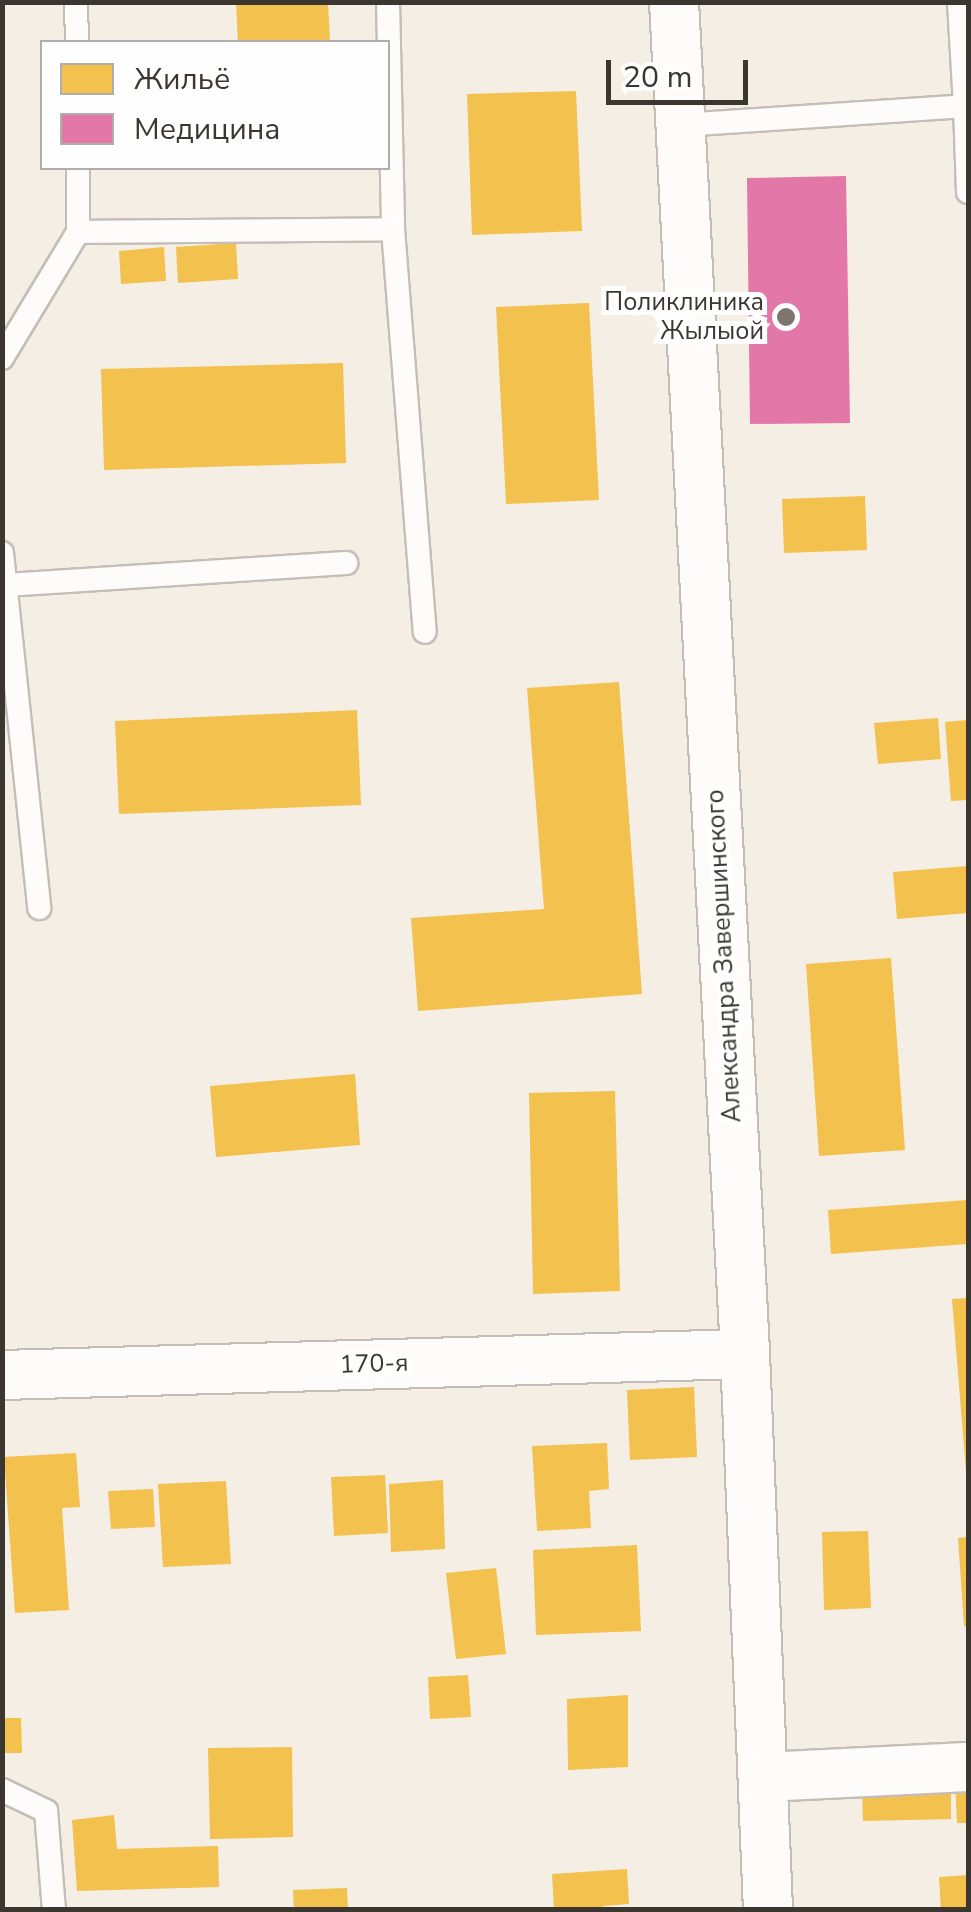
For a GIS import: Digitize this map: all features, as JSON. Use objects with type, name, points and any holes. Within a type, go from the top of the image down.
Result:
[{"type":"street","name":"Александра Завершинского","points":[[674,2],[745,1354],[768,1910]]},
{"type":"street","name":"170-я","points":[[2,1375],[745,1354]]},
{"type":"street","points":[[763,1777],[968,1767]]},
{"type":"lane","points":[[76,2],[77,40]]},
{"type":"lane","points":[[388,2],[389,40]]},
{"type":"lane","points":[[959,2],[968,192]]},
{"type":"lane","points":[[390,78],[394,229],[424,632]]},
{"type":"lane","points":[[681,126],[965,106]]},
{"type":"lane","points":[[2,358],[78,232],[78,170]]},
{"type":"lane","points":[[78,232],[394,229]]},
{"type":"lane","points":[[2,554],[39,908]]},
{"type":"lane","points":[[7,586],[346,563]]},
{"type":"lane","points":[[2,1790],[46,1811],[54,1910]]},
{"type":"building: Жильё","points":[[236,2],[328,2],[330,40],[238,40]]},
{"type":"building: Жильё","points":[[576,91],[582,231],[472,235],[467,94]]},
{"type":"building: Жильё","points":[[236,243],[238,279],[178,283],[176,247]]},
{"type":"building: Жильё","points":[[164,247],[166,281],[121,284],[119,251]]},
{"type":"building: Жильё","points":[[589,303],[599,500],[506,504],[496,307]]},
{"type":"building: Жильё","points":[[343,363],[346,463],[104,470],[101,369]]},
{"type":"building: Жильё","points":[[865,496],[867,550],[784,553],[782,499]]},
{"type":"building: Жильё","points":[[619,682],[642,994],[418,1011],[411,918],[544,909],[527,688]]},
{"type":"building: Жильё","points":[[357,710],[361,805],[119,814],[115,721]]},
{"type":"building: Жильё","points":[[938,718],[941,759],[878,764],[874,723]]},
{"type":"building: Жильё","points":[[968,720],[968,800],[951,801],[945,722]]},
{"type":"building: Жильё","points":[[968,866],[968,913],[897,919],[893,872]]},
{"type":"building: Жильё","points":[[891,958],[905,1150],[819,1156],[806,964]]},
{"type":"building: Жильё","points":[[355,1074],[360,1145],[216,1157],[210,1086]]},
{"type":"building: Жильё","points":[[615,1091],[620,1291],[533,1294],[529,1093]]},
{"type":"building: Жильё","points":[[968,1200],[968,1244],[831,1254],[828,1210]]},
{"type":"building: Жильё","points":[[968,1298],[968,1472],[966,1472],[952,1299]]},
{"type":"building: Жильё","points":[[694,1387],[697,1457],[630,1460],[627,1390]]},
{"type":"building: Жильё","points":[[607,1443],[609,1489],[589,1491],[591,1528],[537,1531],[532,1446]]},
{"type":"building: Жильё","points":[[76,1453],[80,1507],[62,1508],[69,1610],[15,1613],[4,1457]]},
{"type":"building: Жильё","points":[[385,1475],[388,1533],[334,1536],[331,1477]]},
{"type":"building: Жильё","points":[[443,1480],[445,1549],[391,1552],[389,1484]]},
{"type":"building: Жильё","points":[[226,1481],[231,1564],[163,1567],[158,1484]]},
{"type":"building: Жильё","points":[[153,1489],[155,1527],[111,1529],[108,1491]]},
{"type":"building: Жильё","points":[[868,1531],[871,1608],[824,1610],[822,1532]]},
{"type":"building: Жильё","points":[[968,1537],[968,1626],[964,1626],[958,1538]]},
{"type":"building: Жильё","points":[[637,1545],[641,1631],[536,1635],[533,1550]]},
{"type":"building: Жильё","points":[[496,1568],[506,1654],[456,1659],[446,1573]]},
{"type":"building: Жильё","points":[[468,1675],[471,1717],[430,1719],[428,1677]]},
{"type":"building: Жильё","points":[[628,1695],[628,1767],[568,1770],[567,1699]]},
{"type":"building: Жильё","points":[[2,1718],[21,1718],[22,1753],[2,1753]]},
{"type":"building: Жильё","points":[[292,1747],[293,1837],[210,1839],[208,1748]]},
{"type":"building: Жильё","points":[[955,1781],[968,1781],[968,1823],[957,1823]]},
{"type":"building: Жильё","points":[[951,1787],[951,1819],[863,1821],[862,1789]]},
{"type":"building: Жильё","points":[[114,1815],[117,1849],[218,1846],[219,1887],[77,1891],[72,1820]]},
{"type":"building: Жильё","points":[[627,1869],[629,1904],[603,1906],[603,1910],[554,1910],[552,1874]]},
{"type":"building: Жильё","points":[[968,1875],[968,1910],[941,1910],[939,1877]]},
{"type":"building: Жильё","points":[[347,1888],[348,1910],[294,1910],[293,1890]]},
{"type":"building: Медицина","name":"Поликлиника Жылыой","points":[[846,176],[850,423],[750,424],[747,178]]},
{"type":"place","name":"Поликлиника Жылыой","points":[[786,317]]}]
